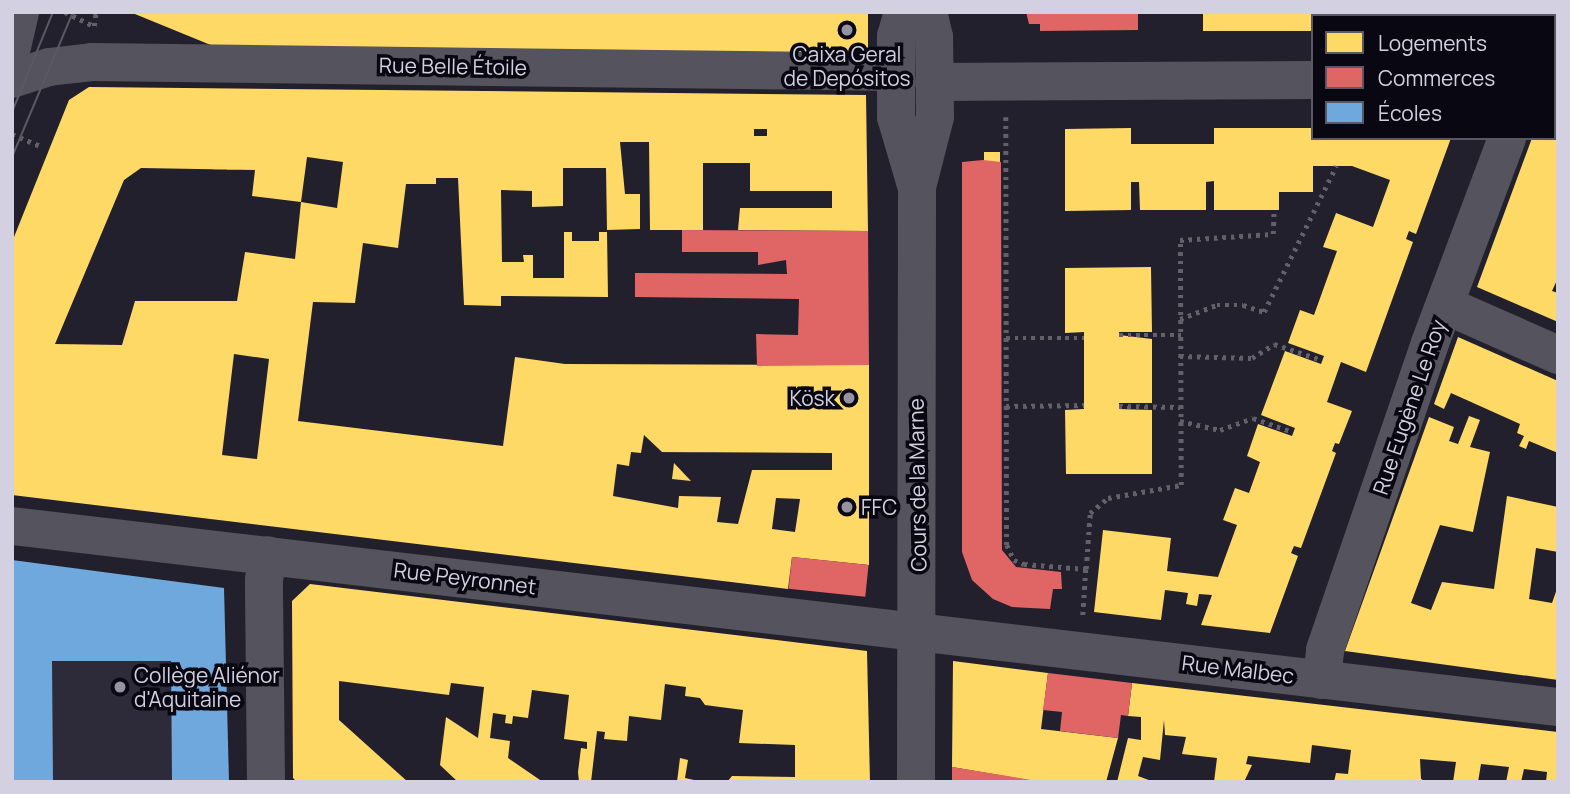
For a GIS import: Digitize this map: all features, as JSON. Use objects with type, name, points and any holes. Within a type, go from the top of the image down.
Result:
[{"type":"street","points":[[12,47],[20,12]]},
{"type":"street","name":"Cours de la Marne","points":[[903,12],[896,36],[896,117],[917,187]]},
{"type":"street","name":"Cours de la Marne","points":[[916,782],[917,187],[935,117],[934,37],[928,12]]},
{"type":"street","name":"Rue Belle Étoile","points":[[12,79],[49,67],[92,62],[896,72]]},
{"type":"street","points":[[934,82],[1311,80]]},
{"type":"street","name":"Rue Eugène Le Roy","points":[[1322,680],[1325,650],[1445,305],[1506,140]]},
{"type":"street","points":[[1445,305],[1558,355]]},
{"type":"street","name":"Rue Peyronnet","points":[[12,526],[918,631]]},
{"type":"street","points":[[266,782],[264,580],[268,555]]},
{"type":"street","name":"Rue Malbec","points":[[918,631],[1558,707]]},
{"type":"path","points":[[65,12],[94,26],[96,12]]},
{"type":"path","points":[[1006,116],[1009,553],[1024,564],[1086,569]]},
{"type":"path","points":[[12,134],[43,147]]},
{"type":"path","points":[[1180,319],[1217,305],[1242,304],[1264,312],[1336,166]]},
{"type":"path","points":[[1082,619],[1090,513],[1108,498],[1181,485],[1180,240],[1273,234],[1274,210]]},
{"type":"path","points":[[1119,335],[1181,335]]},
{"type":"path","points":[[1006,338],[1083,338]]},
{"type":"path","points":[[1180,356],[1252,358],[1274,344],[1322,360]]},
{"type":"path","points":[[1006,406],[1084,405]]},
{"type":"path","points":[[1119,406],[1180,407]]},
{"type":"path","points":[[1181,421],[1220,430],[1253,418],[1293,432]]},
{"type":"shaded area","name":"Collège Aliénor d'Aquitaine","points":[[12,560],[224,588],[229,782],[12,782]]},
{"type":"building: Logements","points":[[130,12],[868,12],[868,54],[218,48]]},
{"type":"building: Logements","points":[[1203,12],[1498,12],[1311,14],[1311,31],[1203,31]]},
{"type":"building: Logements","points":[[1557,68],[1558,278],[1552,291],[1558,293],[1558,322],[1477,287],[1531,140],[1556,140]]},
{"type":"building: Logements","points":[[89,87],[866,95],[868,231],[738,230],[740,208],[832,208],[832,191],[750,191],[750,163],[703,163],[703,230],[650,230],[649,142],[620,142],[625,194],[640,194],[640,229],[607,230],[606,168],[563,168],[563,206],[532,207],[532,191],[501,190],[502,262],[524,262],[523,255],[533,255],[533,278],[564,278],[564,232],[572,232],[572,241],[599,241],[599,232],[607,232],[608,297],[501,296],[501,306],[464,305],[458,178],[436,178],[436,184],[406,184],[398,248],[363,243],[355,303],[313,302],[298,421],[503,446],[515,357],[565,364],[869,365],[869,565],[792,557],[788,589],[12,495],[12,242],[69,100]],"holes":[[[754,129],[767,129],[767,136],[754,136]],[[307,157],[343,162],[337,208],[301,202]],[[141,168],[255,170],[252,196],[301,202],[295,259],[245,252],[237,301],[135,301],[122,345],[55,344],[124,180]],[[234,354],[269,359],[257,459],[222,455]],[[644,435],[662,452],[832,453],[832,470],[752,470],[738,524],[717,522],[721,497],[679,496],[678,508],[613,496],[617,464],[629,466],[631,452],[641,453]],[[776,498],[800,499],[795,532],[772,529]]]},
{"type":"building: Logements","points":[[1131,128],[1131,144],[1214,144],[1214,128],[1311,128],[1311,140],[1450,140],[1416,234],[1409,231],[1406,239],[1413,242],[1366,372],[1341,362],[1327,402],[1352,411],[1339,444],[1335,443],[1332,451],[1336,453],[1301,548],[1294,546],[1291,553],[1298,556],[1270,633],[1201,625],[1212,595],[1199,594],[1197,606],[1186,604],[1188,593],[1165,590],[1161,620],[1094,612],[1103,530],[1171,538],[1167,571],[1218,577],[1237,525],[1223,520],[1235,488],[1249,493],[1260,462],[1247,456],[1258,424],[1292,436],[1295,428],[1261,415],[1285,351],[1321,364],[1324,356],[1288,343],[1300,310],[1314,315],[1337,251],[1323,247],[1336,213],[1373,227],[1390,180],[1352,166],[1313,166],[1313,192],[1279,192],[1279,210],[1214,210],[1214,181],[1206,182],[1206,210],[1140,210],[1139,182],[1131,182],[1131,210],[1065,211],[1065,129]]},
{"type":"building: Logements","points":[[984,152],[1000,152],[1000,162],[984,162]]},
{"type":"building: Logements","points":[[1151,267],[1152,332],[1119,332],[1119,335],[1152,339],[1152,403],[1119,403],[1119,409],[1152,410],[1152,474],[1066,474],[1065,410],[1084,409],[1084,332],[1065,333],[1065,268]]},
{"type":"building: Logements","points":[[1458,337],[1558,381],[1558,453],[1529,441],[1526,449],[1519,446],[1524,436],[1517,433],[1520,424],[1451,393],[1444,409],[1434,404]]},
{"type":"building: Logements","points":[[1469,416],[1480,420],[1470,447],[1490,452],[1473,532],[1440,525],[1411,603],[1431,610],[1442,582],[1494,589],[1507,496],[1558,507],[1558,552],[1536,548],[1529,599],[1552,603],[1558,586],[1558,680],[1345,651],[1429,417],[1454,427],[1449,441],[1458,444]]},
{"type":"building: Logements","points":[[674,463],[691,481],[672,479]]},
{"type":"building: Logements","points":[[310,584],[867,651],[870,782],[727,782],[732,776],[795,777],[795,745],[739,743],[743,710],[705,705],[700,698],[685,696],[686,687],[665,684],[661,720],[629,716],[627,741],[604,739],[605,732],[597,731],[591,782],[579,782],[578,772],[581,748],[587,749],[587,742],[564,739],[569,695],[532,690],[528,718],[513,716],[512,724],[505,723],[506,715],[493,713],[490,738],[510,741],[508,758],[543,782],[458,782],[440,765],[446,717],[478,738],[484,687],[451,683],[449,695],[339,681],[339,720],[408,782],[297,782],[293,778],[292,601]]},
{"type":"building: Logements","points":[[953,661],[1048,673],[1041,729],[1118,738],[1106,782],[1040,782],[952,767]]},
{"type":"building: Logements","points":[[1132,683],[1558,732],[1558,782],[1546,782],[1547,772],[1524,769],[1521,782],[1506,782],[1509,767],[1481,764],[1478,782],[1453,782],[1456,762],[1420,759],[1421,779],[1427,782],[1334,782],[1336,773],[1348,774],[1351,750],[1312,745],[1310,763],[1248,756],[1246,764],[1252,765],[1244,782],[1214,782],[1217,758],[1182,754],[1186,737],[1165,735],[1164,720],[1160,760],[1143,757],[1138,776],[1154,782],[1117,782],[1128,738],[1141,740],[1141,717],[1128,716]]},
{"type":"building: Logements","points":[[680,758],[688,760],[685,778],[703,782],[677,782]]},
{"type":"building: Commerces","points":[[1026,12],[1138,12],[1138,30],[1040,31],[1040,24],[1029,24]]},
{"type":"building: Commerces","points":[[962,162],[1001,162],[1002,550],[1016,567],[1061,572],[1062,589],[1053,589],[1050,609],[1012,607],[993,599],[972,580],[962,552]]},
{"type":"building: Commerces","points":[[682,230],[868,231],[869,365],[757,366],[756,334],[798,335],[799,299],[635,297],[635,273],[787,274],[786,260],[758,265],[758,252],[682,252]]},
{"type":"building: Commerces","points":[[792,557],[869,565],[865,597],[789,589]]},
{"type":"building: Commerces","points":[[1048,673],[1132,683],[1128,716],[1121,715],[1118,738],[1060,731],[1062,712],[1043,710]]},
{"type":"building: Commerces","points":[[952,767],[1031,780],[1031,782],[952,782]]},
{"type":"building: Écoles","name":"Collège Aliénor d'Aquitaine","points":[[12,560],[224,588],[229,782],[172,782],[171,661],[52,661],[53,782],[12,782]]},
{"type":"tram line","points":[[12,112],[53,12]]},
{"type":"tram line","points":[[12,157],[73,12]]},
{"type":"place","name":"Caixa Geral de Depósitos","points":[[847,30]]},
{"type":"place","name":"Kösk","points":[[849,398]]},
{"type":"place","name":"FFC","points":[[847,507]]},
{"type":"place","name":"Collège Aliénor d'Aquitaine","points":[[120,687]]}]
